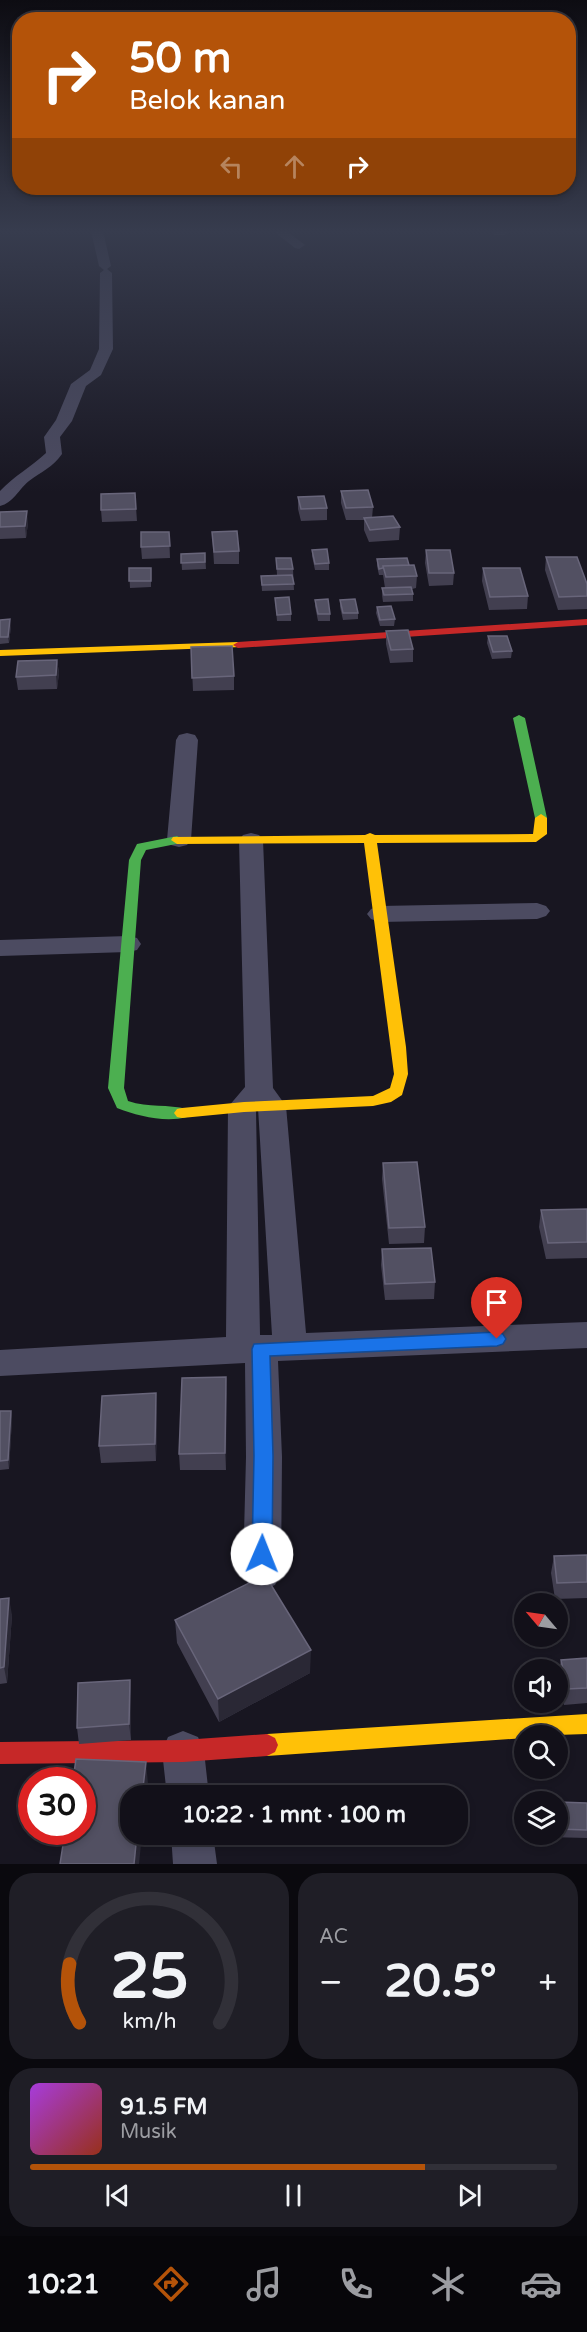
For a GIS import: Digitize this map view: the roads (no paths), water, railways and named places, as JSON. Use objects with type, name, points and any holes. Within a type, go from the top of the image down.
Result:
[{"type":"street","points":[[0,501],[22,478],[42,466],[54,454],[52,437],[64,422],[79,384],[96,372],[102,360],[106,349],[106,318]]},
{"type":"street","points":[[0,653],[190,648],[587,622]]},
{"type":"street","points":[[370,837],[402,1085],[396,1094],[387,1098],[258,1101],[155,1114],[135,1111],[122,1104],[116,1088],[137,852],[148,844],[179,840],[370,837],[529,839],[541,834],[543,825],[519,718]]},
{"type":"street","points":[[179,840],[187,740]]},
{"type":"street","points":[[250,840],[265,1348],[262,1573]]},
{"type":"street","points":[[380,914],[537,910]]},
{"type":"street","points":[[0,948],[128,944]]},
{"type":"street","points":[[258,1101],[265,1348]]},
{"type":"street","points":[[0,1363],[265,1348],[587,1335]]},
{"type":"street","points":[[0,1753],[183,1751],[587,1724]]},
{"type":"street","points":[[183,1751],[187,1785]]},
{"type":"street","points":[[193,1845],[195,1864]]}]
